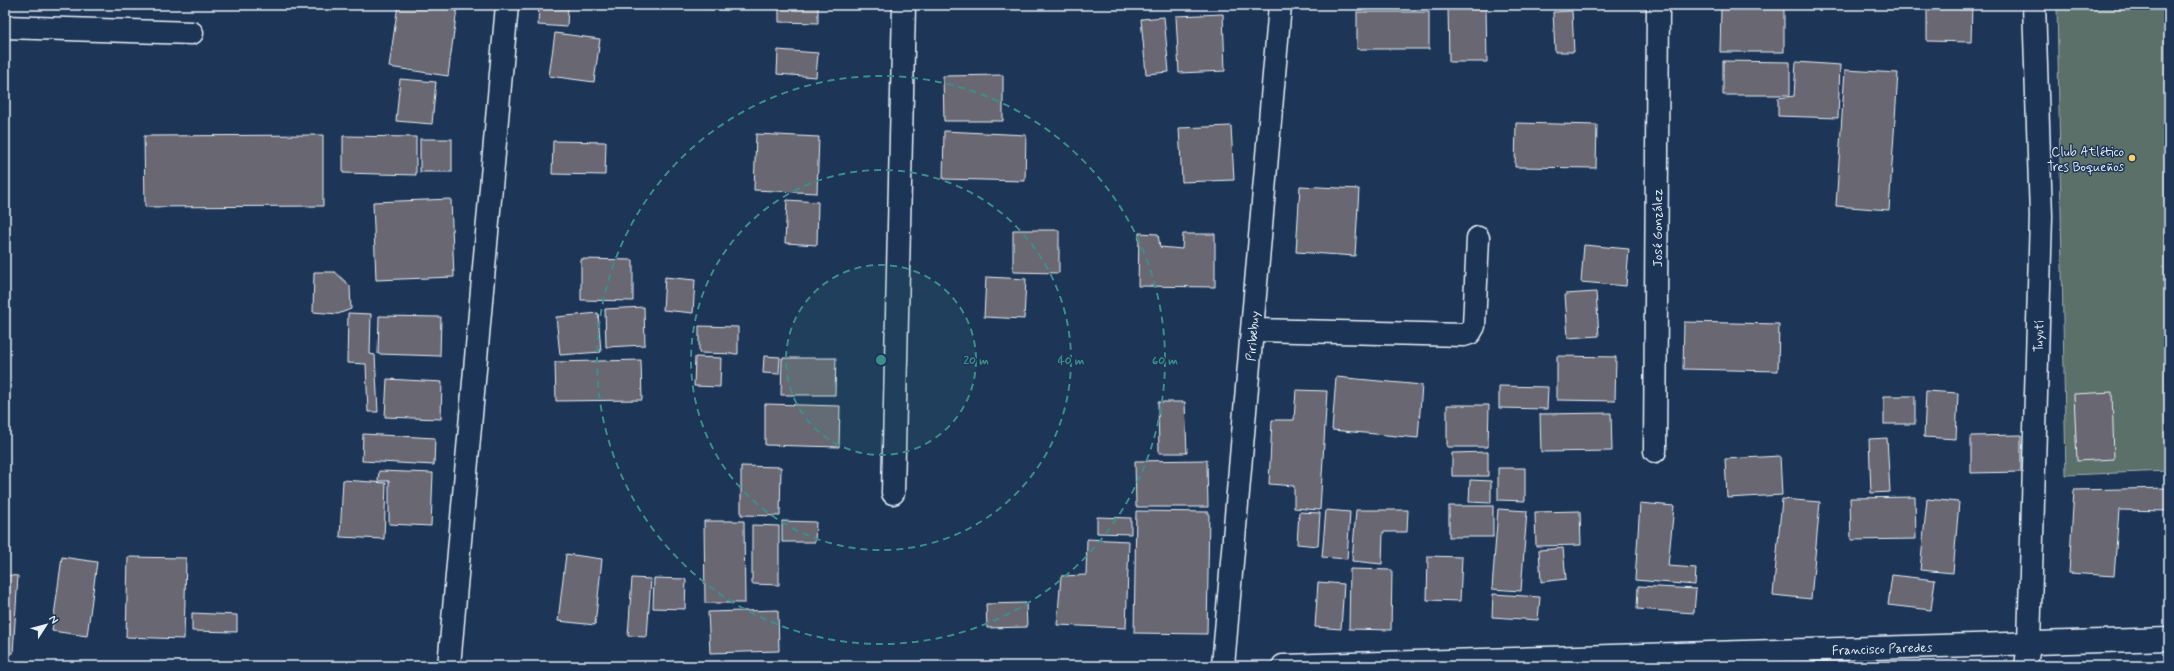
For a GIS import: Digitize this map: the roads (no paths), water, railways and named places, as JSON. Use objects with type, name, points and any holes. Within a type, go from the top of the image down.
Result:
[{"type":"street","points":[[449,666],[507,5]]},
{"type":"street","points":[[893,493],[904,5]]},
{"type":"street","name":"Piribebuy","points":[[1223,666],[1280,5]]},
{"type":"street","name":"José González","points":[[1655,451],[1658,5]]},
{"type":"street","name":"Tuyutí","points":[[2026,666],[2029,644],[2041,216],[2034,5]]},
{"type":"street","points":[[5,27],[192,33]]},
{"type":"street","points":[[1253,330],[1464,335],[1470,333],[1474,326],[1478,238]]},
{"type":"street","name":"Francisco Paredes","points":[[1283,666],[2169,639]]},
{"type":"place","name":"Club Atlético Tres Boqueños","points":[[2132,158]]}]
